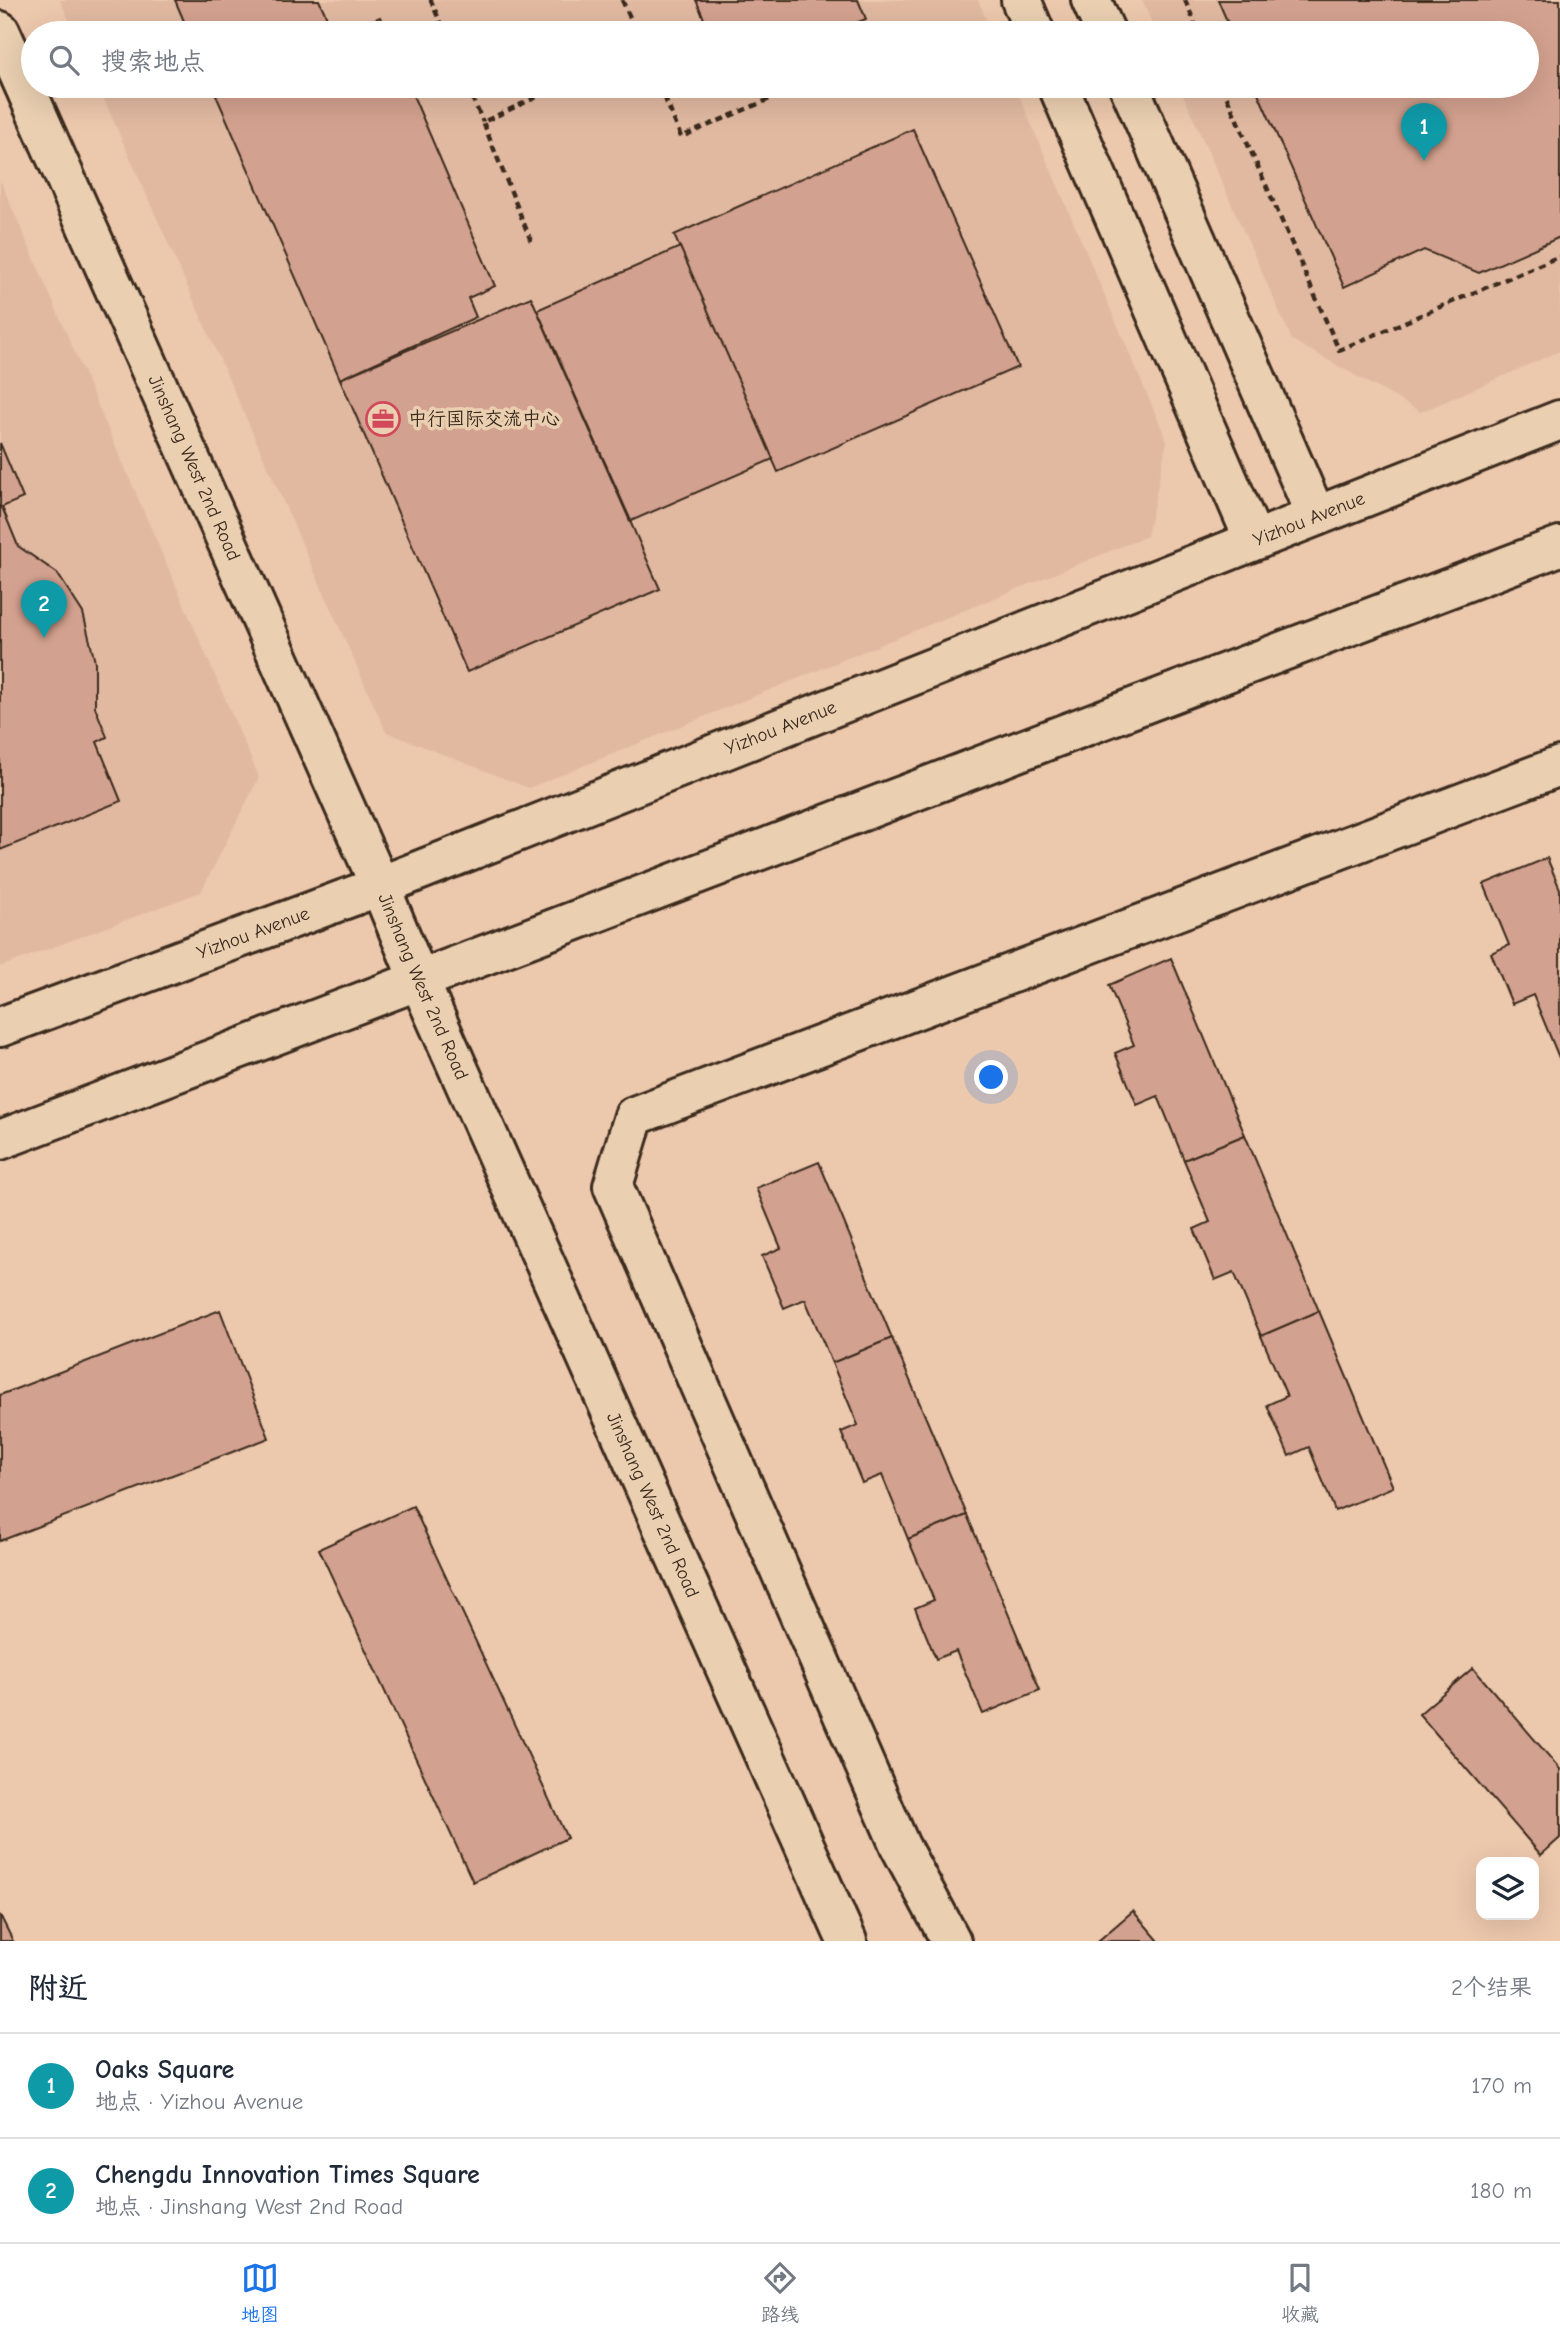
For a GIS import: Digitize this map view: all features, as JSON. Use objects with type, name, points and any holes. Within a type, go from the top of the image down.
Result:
[{"type":"street","points":[[1021,0],[1030,21]]},
{"type":"street","points":[[1091,0],[1101,21]]},
{"type":"street","name":"Jinshang West 2nd Road","points":[[0,30],[21,77]]},
{"type":"street","name":"Jinshang West 2nd Road","points":[[30,98],[847,1941]]},
{"type":"street","points":[[1063,98],[1254,540]]},
{"type":"street","points":[[1134,98],[1316,516]]},
{"type":"street","name":"Yizhou Avenue","points":[[0,1027],[380,886],[1560,420]]},
{"type":"street","points":[[0,1140],[418,978],[879,806],[1560,546]]},
{"type":"street","points":[[951,1941],[900,1846],[612,1186],[634,1116],[1560,766]]},
{"type":"path","points":[[433,0],[431,1],[439,21]]},
{"type":"path","points":[[622,0],[632,21]]},
{"type":"path","points":[[1185,0],[1194,21]]},
{"type":"path","points":[[472,98],[531,241]]},
{"type":"path","points":[[483,122],[534,98]]},
{"type":"path","points":[[665,98],[681,137],[772,98]]},
{"type":"path","points":[[1227,98],[1339,350],[1560,256]]},
{"type":"shaded area","points":[[60,0],[978,0],[987,21],[70,21]]},
{"type":"shaded area","points":[[1142,0],[1560,0],[1560,351],[1421,412],[1292,340],[1184,98],[1539,98],[1539,21],[1151,21]]},
{"type":"shaded area","points":[[103,98],[1020,98],[1167,441],[1147,536],[529,788],[386,732]]},
{"type":"shaded area","points":[[0,180],[259,777],[201,892],[0,967]]},
{"type":"building","points":[[175,0],[319,0],[329,21],[184,21]]},
{"type":"building","points":[[696,0],[858,0],[866,19],[861,21],[705,21]]},
{"type":"building","points":[[1218,0],[1560,0],[1560,237],[1479,273],[1424,250],[1344,287],[1260,98],[1539,98],[1539,21],[1227,21]]},
{"type":"building","points":[[217,98],[414,98],[495,286],[468,298],[476,317],[340,379]]},
{"type":"building","points":[[913,129],[1018,367],[778,472],[674,235]]},
{"type":"building","points":[[680,247],[773,459],[631,521],[537,310]]},
{"type":"building","points":[[531,297],[660,589],[467,672],[340,379]]},
{"type":"building","points":[[0,443],[23,498],[2,507],[18,546],[57,573],[83,613],[95,662],[95,707],[107,737],[97,742],[121,801],[0,850]]},
{"type":"building","points":[[1547,858],[1560,889],[1560,1060],[1533,995],[1512,1004],[1491,953],[1509,945],[1484,884]]},
{"type":"building","points":[[1171,958],[1245,1135],[1184,1160],[1158,1096],[1137,1105],[1115,1053],[1134,1045],[1109,985]]},
{"type":"building","points":[[1245,1135],[1319,1311],[1261,1336],[1234,1272],[1215,1280],[1194,1229],[1210,1222],[1184,1160]]},
{"type":"building","points":[[819,1162],[892,1338],[832,1363],[805,1299],[784,1308],[762,1256],[781,1248],[756,1188]]},
{"type":"building","points":[[220,1310],[269,1438],[0,1541],[0,1395]]},
{"type":"building","points":[[1319,1311],[1393,1487],[1335,1511],[1309,1447],[1289,1456],[1267,1405],[1287,1396],[1261,1336]]},
{"type":"building","points":[[892,1338],[967,1515],[908,1539],[882,1475],[862,1483],[841,1432],[858,1425],[832,1363]]},
{"type":"building","points":[[413,1506],[567,1838],[473,1882],[319,1549]]},
{"type":"building","points":[[967,1515],[1040,1690],[983,1714],[956,1651],[936,1659],[915,1608],[934,1600],[908,1539]]},
{"type":"building","points":[[1473,1668],[1560,1769],[1560,1838],[1541,1855],[1419,1714]]},
{"type":"building","points":[[1133,1911],[1159,1941],[1098,1941]]},
{"type":"building","points":[[0,1915],[13,1941],[0,1941]]},
{"type":"place","name":"Oaks Square","points":[[1424,161]]},
{"type":"place","name":"中行国际交流中心","points":[[383,419]]},
{"type":"place","name":"Chengdu Innovation Times Square","points":[[44,638]]}]
